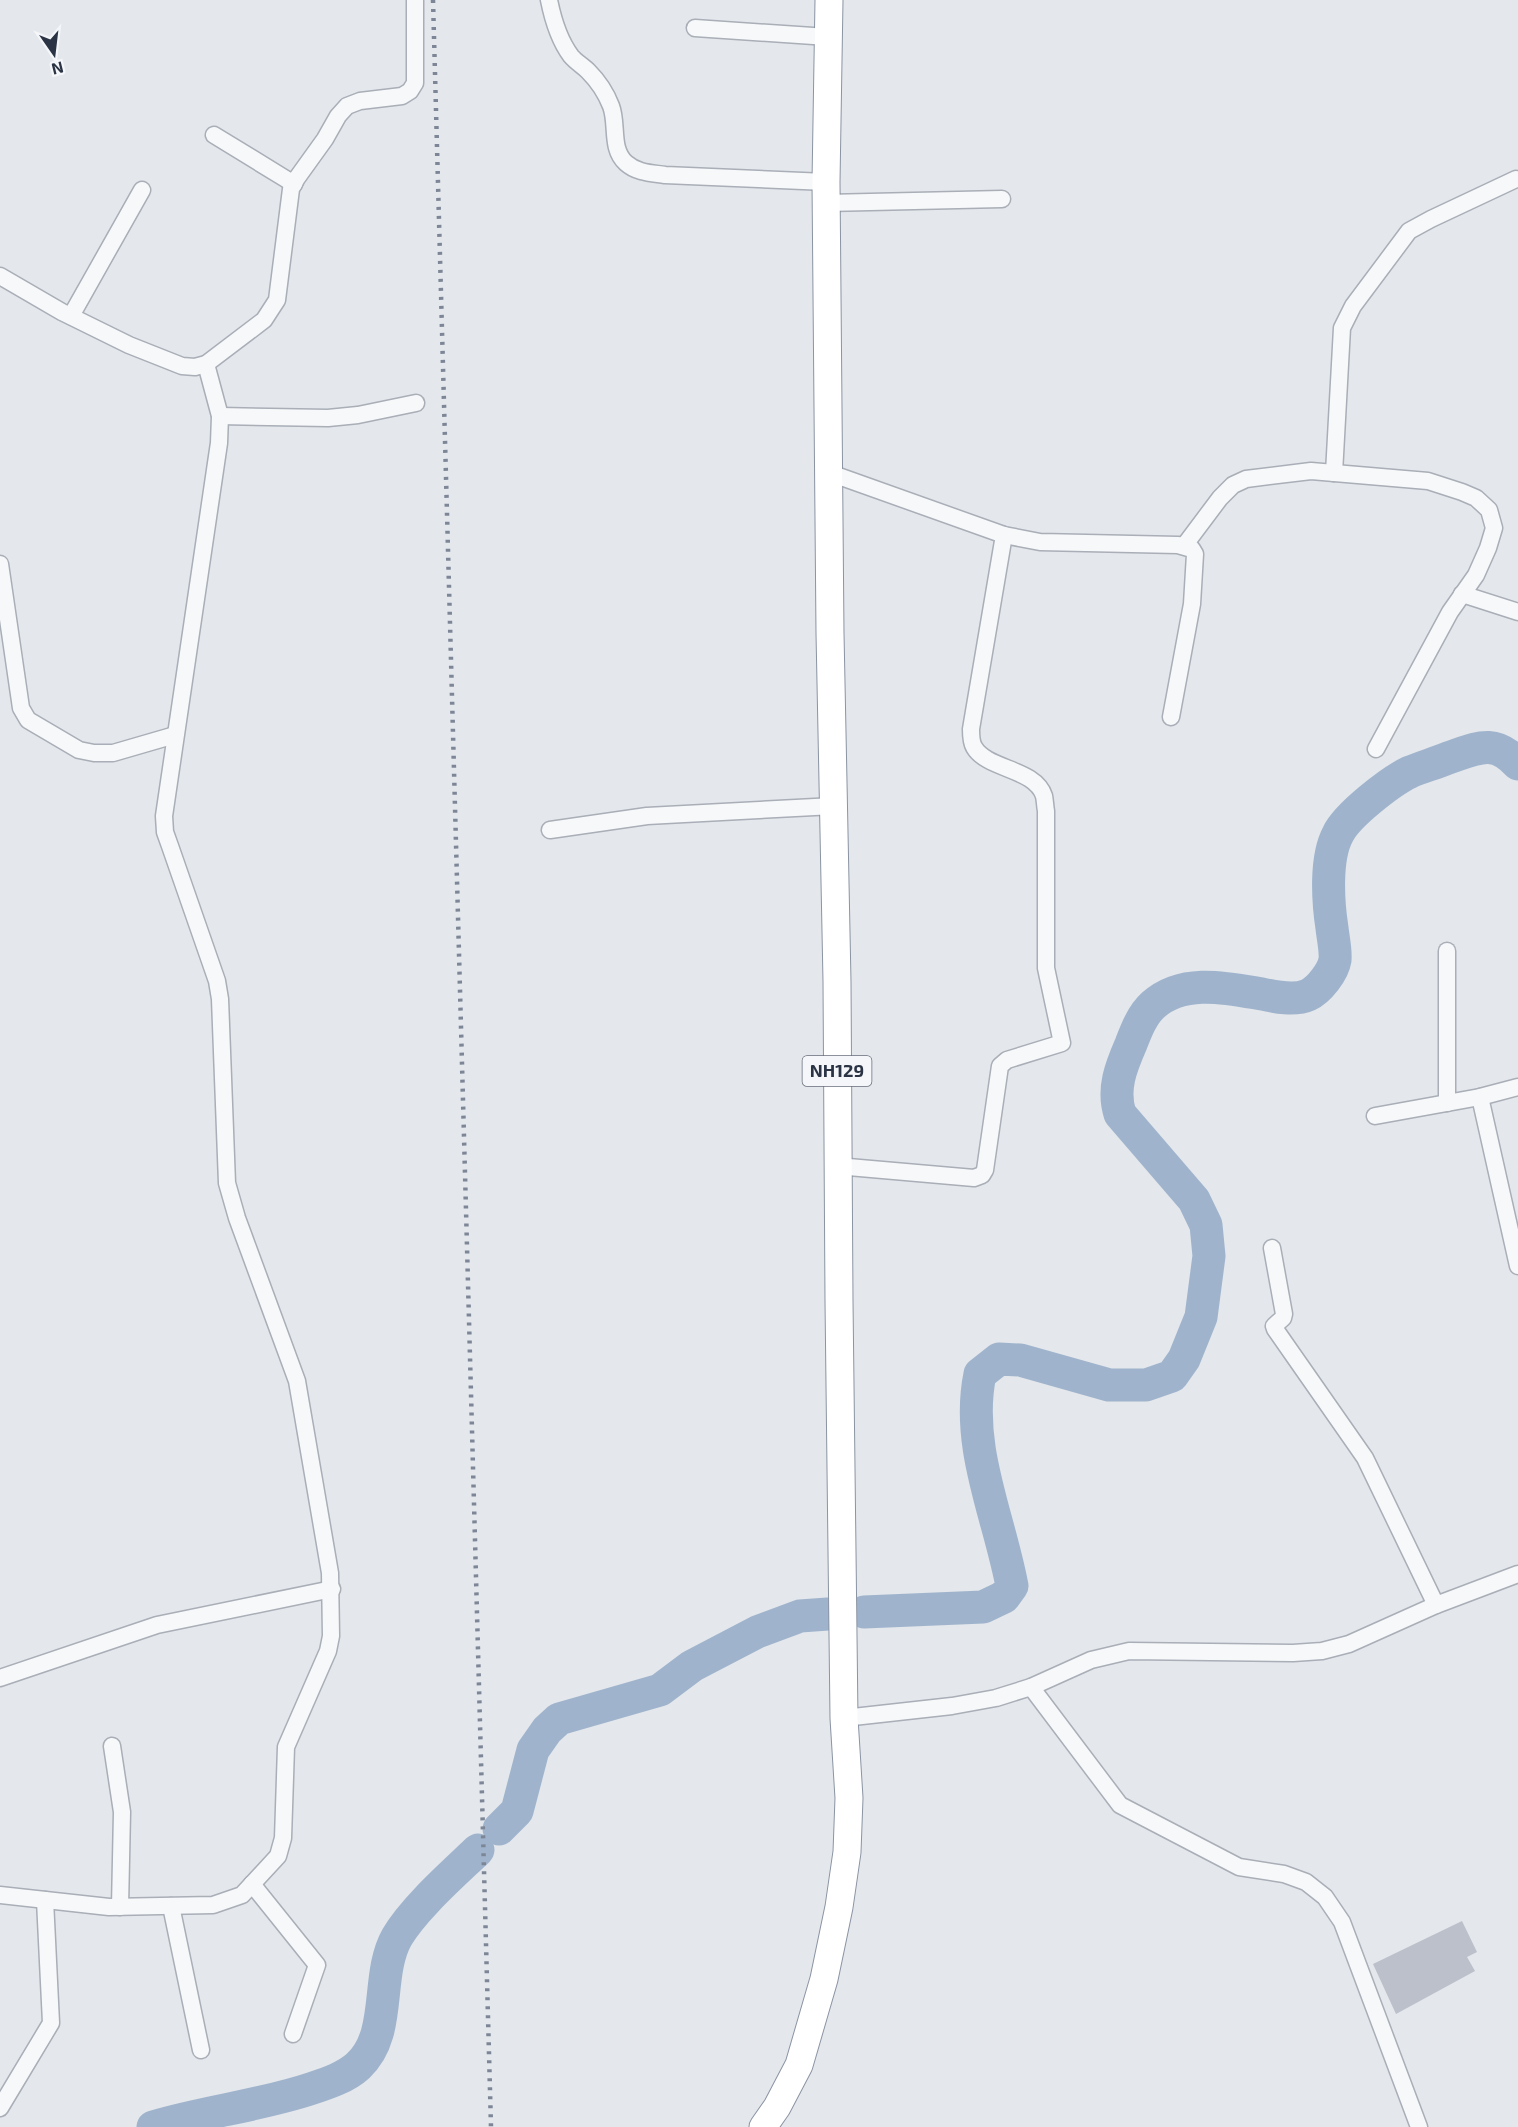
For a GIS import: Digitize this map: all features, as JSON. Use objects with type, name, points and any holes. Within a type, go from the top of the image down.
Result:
[{"type":"highway","name":"NH129","points":[[763,2127],[799,2065],[824,1978],[839,1907],[847,1852],[849,1798],[844,1718],[826,193],[829,0]]},
{"type":"street","points":[[0,276],[129,345],[182,366],[195,367],[206,364],[264,320],[277,300],[291,189],[338,116],[347,106],[360,101],[402,96],[410,91],[415,83],[414,0]]},
{"type":"street","points":[[549,0],[560,37],[572,56],[591,73],[603,89],[612,108],[617,149],[625,163],[642,172],[826,193],[1002,199]]},
{"type":"street","points":[[695,28],[828,37]]},
{"type":"street","points":[[214,135],[294,184]]},
{"type":"street","points":[[1334,473],[1342,327],[1353,306],[1409,231],[1425,221],[1516,179]]},
{"type":"street","points":[[71,316],[142,190]]},
{"type":"street","points":[[0,1895],[120,1907],[213,1905],[242,1895],[278,1856],[281,1848],[286,1747],[329,1645],[332,1588],[297,1380],[237,1218],[227,1182],[221,1016],[217,981],[165,832],[164,816],[175,735],[219,442],[220,416],[206,364]]},
{"type":"street","points":[[220,416],[328,418],[358,415],[416,403]]},
{"type":"street","points":[[1184,546],[1225,491],[1246,479],[1311,471],[1428,481],[1476,498],[1489,510],[1494,528],[1476,575],[1462,594],[1376,749]]},
{"type":"street","points":[[830,473],[1004,535],[1040,542],[1184,546],[1192,549],[1195,554],[1190,617],[1172,717]]},
{"type":"street","points":[[837,1166],[978,1177],[985,1170],[1000,1066],[1007,1060],[1062,1043],[1046,968],[1046,810],[1044,795],[1036,784],[1024,776],[981,756],[973,745],[972,739],[971,729],[1004,535]]},
{"type":"street","points":[[0,564],[21,708],[28,720],[79,750],[102,754],[175,735]]},
{"type":"street","points":[[1462,594],[1518,612]]},
{"type":"street","points":[[550,830],[647,816],[834,806]]},
{"type":"street","points":[[1447,951],[1447,1103]]},
{"type":"street","points":[[1376,1116],[1480,1097],[1518,1087]]},
{"type":"street","points":[[1480,1097],[1518,1266]]},
{"type":"street","points":[[1272,1248],[1284,1314],[1274,1326],[1275,1329],[1365,1458],[1436,1605]]},
{"type":"street","points":[[844,1718],[952,1706],[996,1698],[1031,1687],[1091,1660],[1129,1651],[1293,1653],[1322,1651],[1349,1644],[1436,1605],[1518,1574]]},
{"type":"street","points":[[0,1678],[157,1625],[332,1588]]},
{"type":"street","points":[[1031,1687],[1120,1804],[1239,1868],[1284,1874],[1306,1882],[1325,1897],[1342,1922],[1419,2127]]},
{"type":"street","points":[[112,1746],[122,1812],[120,1907]]},
{"type":"street","points":[[252,1884],[317,1965],[293,2034]]},
{"type":"street","points":[[0,2108],[51,2023],[45,1900]]},
{"type":"street","points":[[171,1906],[201,2050]]},
{"type":"building","points":[[1462,1921],[1477,1952],[1467,1957],[1475,1971],[1396,2014],[1373,1964]]},
{"type":"waterway","points":[[864,1612],[983,1607],[1004,1597],[1012,1586],[980,1454],[977,1428],[980,1374],[999,1359],[1020,1360],[1109,1385],[1146,1385],[1172,1376],[1184,1359],[1201,1317],[1209,1256],[1206,1225],[1194,1200],[1120,1114],[1117,1096],[1121,1070],[1137,1029],[1146,1013],[1165,997],[1191,988],[1220,988],[1291,998],[1303,997],[1312,993],[1321,985],[1334,965],[1335,948],[1329,906],[1329,867],[1338,834],[1350,818],[1370,799],[1402,776],[1468,751],[1493,748],[1509,756],[1518,764]]},
{"type":"waterway","points":[[499,1829],[517,1811],[533,1750],[547,1730],[559,1719],[660,1690],[692,1666],[757,1632],[800,1616],[828,1614]]},
{"type":"waterway","points":[[153,2127],[293,2094],[337,2079],[358,2066],[369,2053],[376,2038],[390,1952],[397,1937],[424,1903],[478,1850]]},
{"type":"railway","points":[[433,0],[491,2127]]}]
